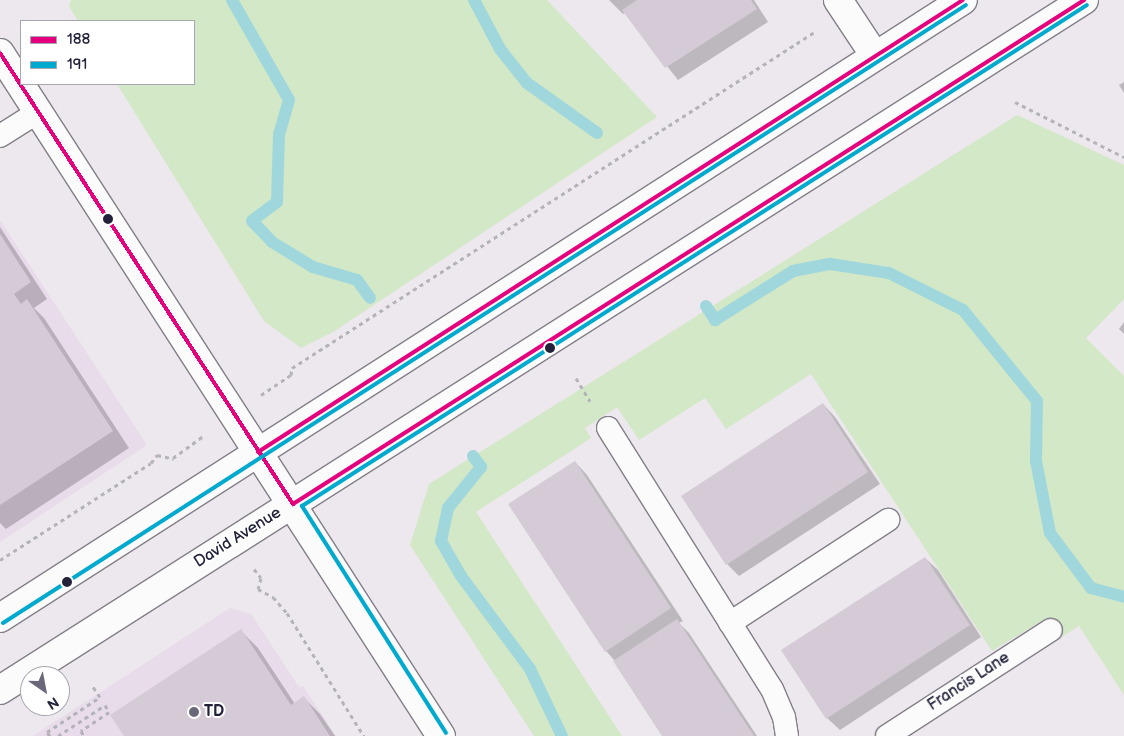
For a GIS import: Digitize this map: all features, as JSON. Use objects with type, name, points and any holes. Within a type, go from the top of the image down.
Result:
[{"type":"main road","points":[[838,0],[875,56]]},
{"type":"main road","points":[[0,618],[963,0]]},
{"type":"main road","name":"David Avenue","points":[[0,690],[1084,0]]},
{"type":"main road","points":[[0,53],[20,84]]},
{"type":"main road","points":[[21,85],[441,736]]},
{"type":"lane","points":[[0,136],[38,112]]},
{"type":"lane","points":[[608,428],[772,689],[784,717],[787,736]]},
{"type":"lane","points":[[730,623],[888,520]]},
{"type":"lane","name":"Francis Lane","points":[[887,736],[1051,630]]},
{"type":"path","points":[[291,374],[292,368],[822,27]]},
{"type":"path","points":[[1015,102],[1124,157]]},
{"type":"path","points":[[0,560],[151,463],[157,455],[173,458]]},
{"type":"path","points":[[261,578],[258,589],[273,597],[287,614],[364,736]]},
{"type":"path","points":[[50,736],[47,732],[100,697],[92,685]]},
{"type":"path","points":[[58,736],[105,706],[110,712],[81,731],[84,736]]},
{"type":"shaded area","points":[[0,220],[147,445],[0,542]]},
{"type":"shaded area","points":[[230,608],[251,614],[299,687],[303,686],[336,736],[33,736],[64,716],[70,716],[70,712]]},
{"type":"green space","points":[[71,0],[547,0],[657,117],[333,332],[301,348],[264,321],[118,85],[195,85],[195,20],[77,20],[69,6]]},
{"type":"green space","points":[[1017,115],[1124,165],[1124,299],[1086,338],[1124,376],[1124,695],[1079,626],[1062,637],[1048,617],[992,651],[811,374],[726,429],[705,398],[639,440],[617,407],[585,428],[591,438],[476,512],[622,736],[534,736],[410,545],[429,484]]},
{"type":"building","points":[[637,0],[751,0],[757,9],[665,68],[622,10]]},
{"type":"building","points":[[0,234],[31,282],[14,294],[21,304],[27,299],[113,431],[0,505]]},
{"type":"building","points":[[823,403],[868,472],[726,565],[681,496]]},
{"type":"building","points":[[575,461],[671,608],[605,652],[508,504]]},
{"type":"building","points":[[925,557],[970,625],[826,719],[781,650]]},
{"type":"building","points":[[677,619],[754,736],[662,736],[613,661]]},
{"type":"building","points":[[241,629],[291,705],[304,696],[330,736],[124,736],[110,715]]},
{"type":"waterway","points":[[232,0],[289,100],[279,134],[277,202],[252,221],[272,242],[313,267],[357,280],[370,298]]},
{"type":"waterway","points":[[474,0],[500,49],[527,83],[597,133]]},
{"type":"waterway","points":[[706,306],[715,320],[793,271],[830,264],[889,273],[963,310],[1037,401],[1036,461],[1050,533],[1091,588],[1124,597]]},
{"type":"waterway","points":[[473,456],[481,467],[448,508],[441,541],[461,576],[530,669],[562,736]]},
{"type":"transit line","name":"188","points":[[258,452],[963,0]]},
{"type":"transit line","name":"188","points":[[21,85],[293,504],[1084,0]]},
{"type":"transit line","name":"191","points":[[3,623],[966,5]]},
{"type":"transit line","name":"191","points":[[446,733],[302,506],[1087,5]]},
{"type":"transit line","name":"188","points":[[0,53],[20,84]]},
{"type":"place","name":"TD","points":[[194,712]]}]
